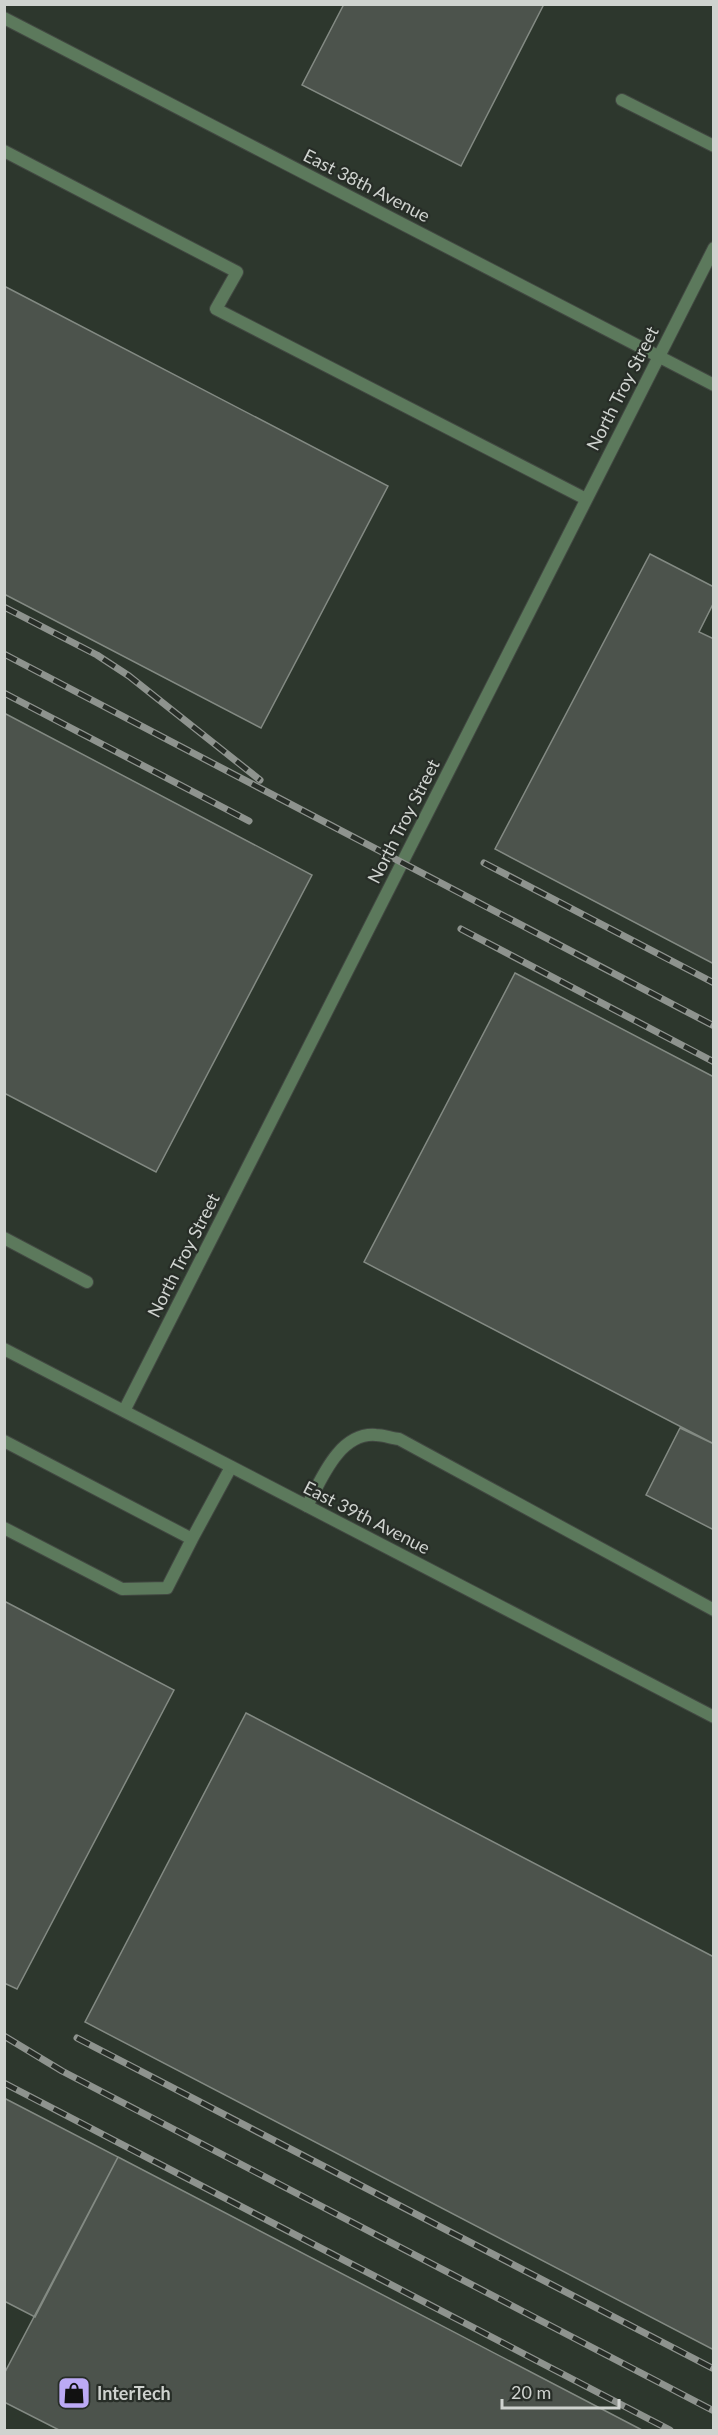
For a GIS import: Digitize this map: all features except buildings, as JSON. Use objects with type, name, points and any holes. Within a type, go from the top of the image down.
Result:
[{"type":"street","name":"East 38th Avenue","points":[[4,18],[714,385]]},
{"type":"street","points":[[622,100],[714,146]]},
{"type":"street","points":[[4,151],[237,272],[216,309],[586,499]]},
{"type":"street","name":"North Troy Street","points":[[124,1411],[714,248]]},
{"type":"street","points":[[4,1238],[87,1282]]},
{"type":"street","name":"East 39th Avenue","points":[[4,1349],[714,1717]]},
{"type":"street","points":[[307,1506],[329,1465],[352,1440],[373,1434],[399,1439],[714,1610]]},
{"type":"street","points":[[4,1441],[192,1539]]},
{"type":"street","points":[[4,1528],[122,1590],[167,1588],[231,1467]]},
{"type":"shaded area","points":[[5,5],[713,5],[713,2430],[5,2430]]},
{"type":"railway","points":[[4,607],[97,655],[129,676],[260,780]]},
{"type":"railway","points":[[4,654],[714,1026]]},
{"type":"railway","points":[[4,693],[249,821]]},
{"type":"railway","points":[[484,863],[714,983]]},
{"type":"railway","points":[[461,929],[714,1062]]},
{"type":"railway","points":[[4,2036],[62,2071],[714,2411]]},
{"type":"railway","points":[[77,2038],[714,2369]]},
{"type":"railway","points":[[4,2083],[670,2430]]},
{"type":"place","name":"InterTech","points":[[74,2393]]}]
